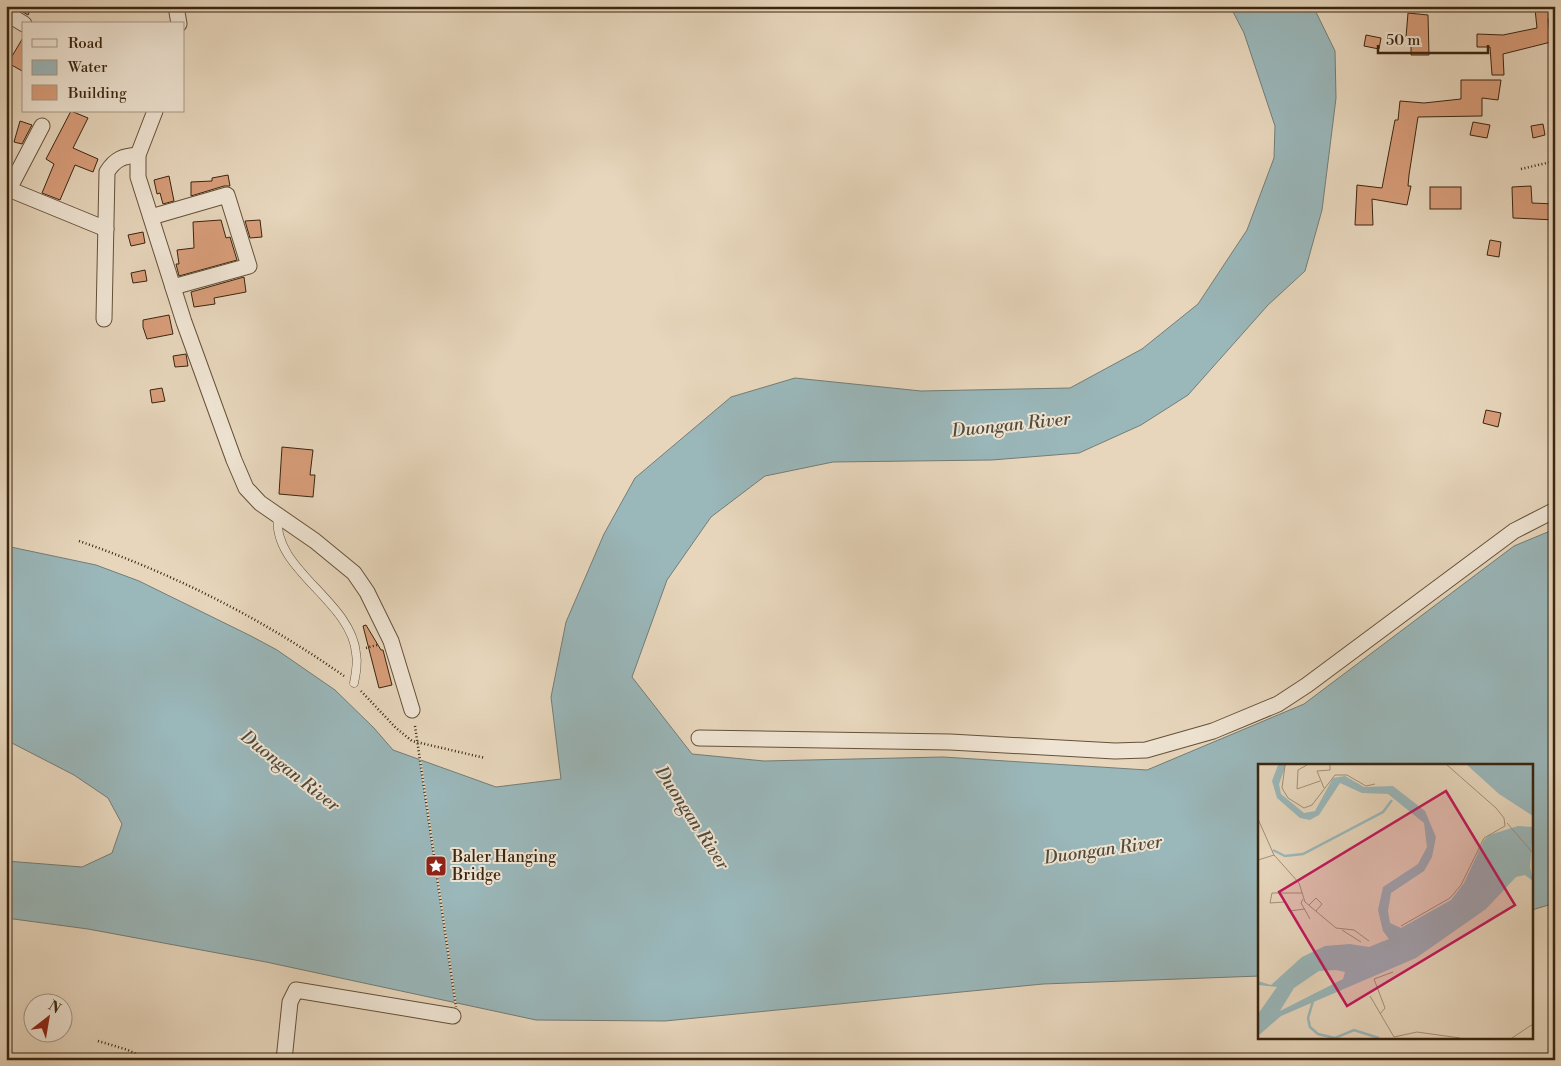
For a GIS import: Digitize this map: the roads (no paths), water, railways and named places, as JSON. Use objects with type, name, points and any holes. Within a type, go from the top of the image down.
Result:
[{"type":"street","points":[[176,6],[179,22]]},
{"type":"street","points":[[6,13],[22,23]]},
{"type":"street","points":[[154,112],[138,155],[138,177],[173,287],[243,481],[260,503],[315,541],[354,573],[371,599],[391,641],[412,710]]},
{"type":"street","points":[[42,126],[8,188],[106,229]]},
{"type":"street","points":[[104,319],[107,172],[113,163],[123,156],[138,155]]},
{"type":"street","points":[[151,217],[227,195],[249,266],[173,287]]},
{"type":"street","points":[[699,738],[950,742],[1115,751],[1146,750],[1213,731],[1278,704],[1307,685],[1514,531],[1555,510]]},
{"type":"street","points":[[284,1060],[290,1002],[296,990],[454,1012]]},
{"type":"lane","points":[[278,516],[276,527],[281,542],[293,562],[340,614],[350,632],[356,651],[354,683]]},
{"type":"water","name":"Duongan River","points":[[1230,6],[1313,6],[1335,51],[1336,98],[1322,210],[1305,271],[1268,305],[1188,395],[1141,425],[1079,453],[992,460],[833,462],[765,476],[711,517],[667,580],[632,677],[692,754],[764,761],[943,757],[1147,770],[1304,704],[1514,546],[1555,529],[1555,903],[1534,909],[1534,764],[1258,764],[1258,976],[1043,984],[665,1021],[536,1020],[266,962],[88,929],[6,918],[6,861],[82,867],[112,853],[122,824],[108,798],[74,775],[6,740],[6,546],[96,565],[139,581],[251,636],[277,650],[335,690],[374,728],[393,750],[496,787],[561,779],[551,697],[566,622],[604,534],[635,478],[731,397],[795,378],[921,391],[1070,388],[1142,349],[1198,304],[1247,230],[1274,158],[1275,126],[1244,33]]},
{"type":"place","name":"Baler Hanging Bridge","points":[[436,866]]}]
